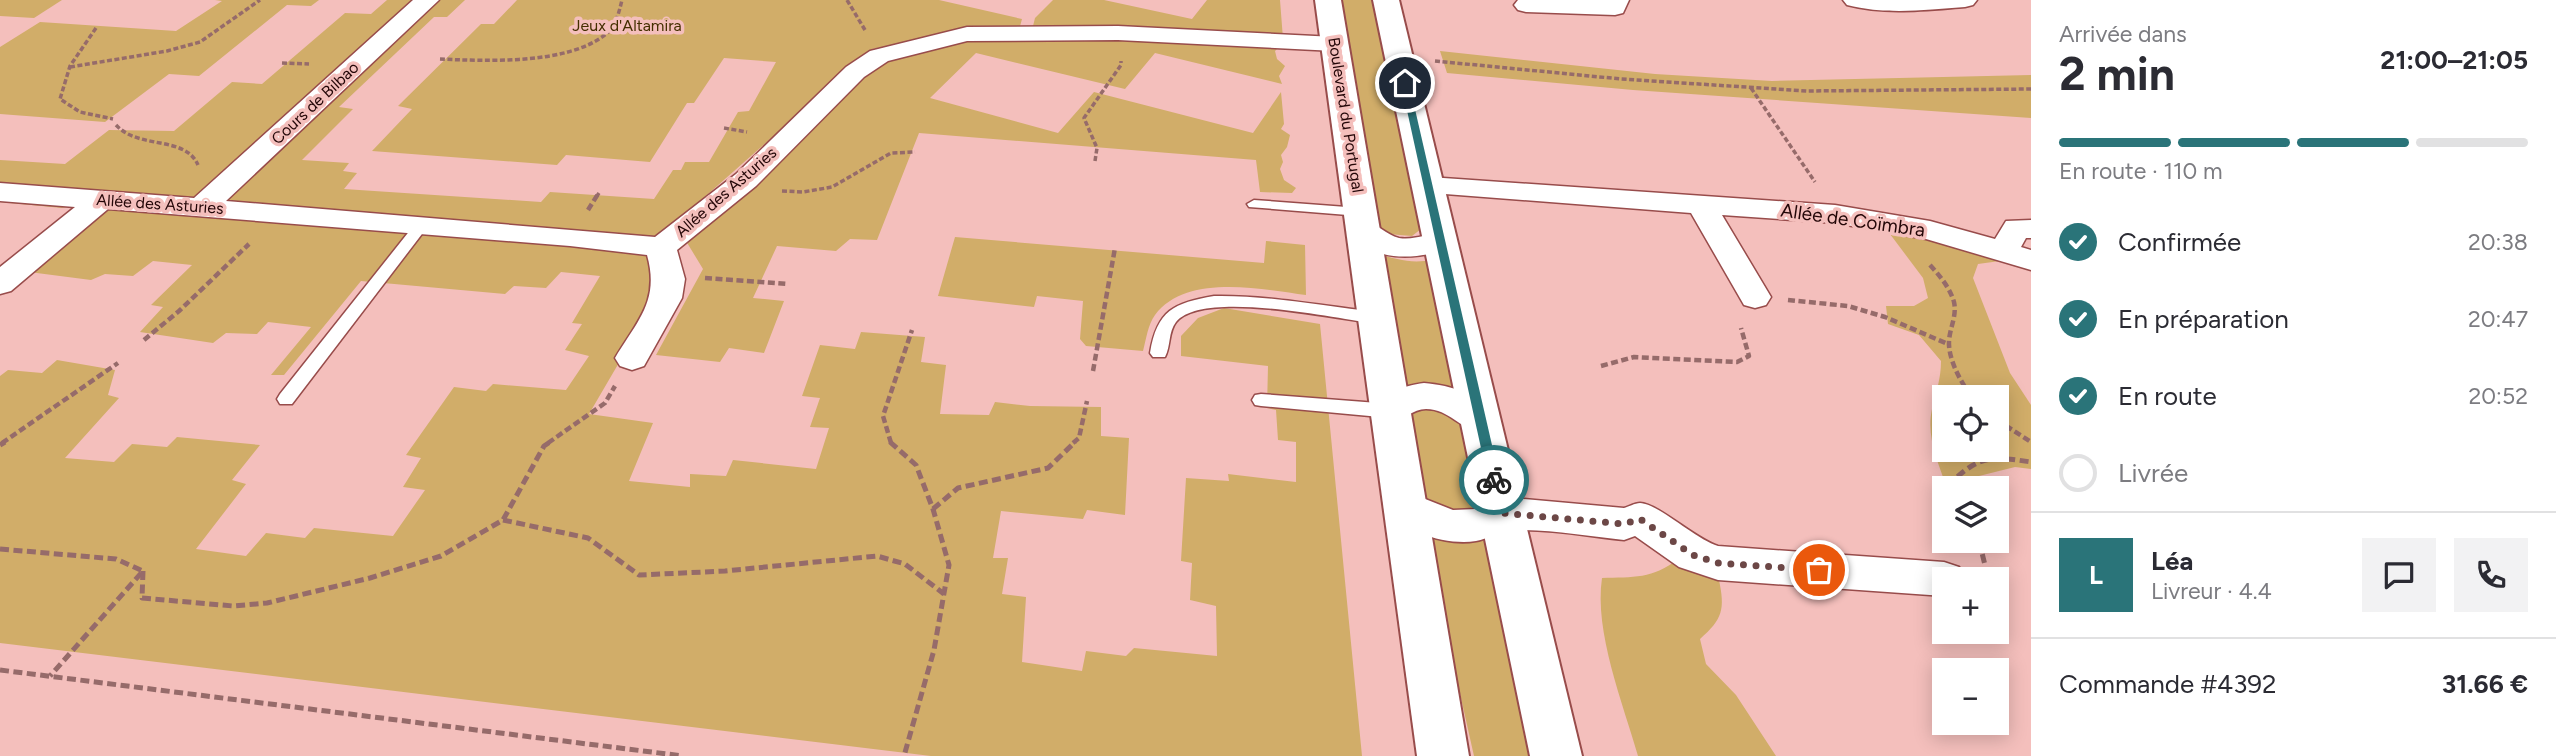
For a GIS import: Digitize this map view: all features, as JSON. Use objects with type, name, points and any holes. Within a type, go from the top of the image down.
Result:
[{"type":"street","name":"Cours de Bilbao","points":[[213,197],[427,0]]},
{"type":"street","name":"Boulevard du Portugal","points":[[1328,0],[1443,756]]},
{"type":"street","points":[[1386,0],[1556,756]]},
{"type":"street","points":[[1526,5],[1615,8],[1617,0]]},
{"type":"street","points":[[1855,0],[1904,5],[1965,0]]},
{"type":"street","name":"Allée des Asturies","points":[[0,191],[102,199],[213,197],[280,214],[570,237],[661,247],[746,180],[855,72],[879,56],[967,34],[1103,33],[1335,44]]},
{"type":"street","name":"Allée de Coïmbra","points":[[1429,186],[1835,214],[1892,222],[2017,255],[2017,228],[2031,229]]},
{"type":"street","points":[[0,284],[102,199]]},
{"type":"street","points":[[1700,203],[1755,297]]},
{"type":"street","points":[[1362,221],[1373,239],[1401,248],[1416,249],[1440,241]]},
{"type":"street","points":[[632,358],[662,306],[670,281],[661,247]]},
{"type":"street","points":[[1391,411],[1400,401],[1431,395],[1462,404],[1480,419]]},
{"type":"street","points":[[1405,506],[1439,523],[1458,526],[1490,522],[1501,513],[1624,524],[1640,519],[1693,555],[1718,563],[1932,578]]},
{"type":"lane","points":[[1254,204],[1362,221]]},
{"type":"lane","points":[[286,400],[420,227]]},
{"type":"lane","points":[[1159,353],[1161,332],[1175,313],[1215,300],[1377,318]]},
{"type":"lane","points":[[1261,400],[1391,411]]},
{"type":"path","points":[[70,67],[167,51],[200,42],[260,0]]},
{"type":"path","points":[[440,59],[496,61],[537,57],[580,46],[604,36],[612,27],[622,0]]},
{"type":"path","points":[[96,28],[90,42],[77,53],[62,83],[60,99],[80,112],[113,119]]},
{"type":"path","points":[[1096,161],[1097,148],[1084,118],[1121,65],[1121,50],[1103,33]]},
{"type":"path","points":[[1399,57],[1621,79],[1750,88],[1820,91],[2031,89]]},
{"type":"path","points":[[1750,88],[1790,143],[1835,214]]},
{"type":"path","points":[[116,125],[119,131],[142,141],[189,149],[197,158],[199,170],[212,182],[213,197]]},
{"type":"path","points":[[746,180],[780,191],[803,192],[832,187],[891,153],[915,152]]},
{"type":"path","points":[[144,340],[179,311],[280,214]]},
{"type":"path","points":[[1892,222],[1947,285],[1955,308],[1948,344],[1965,385]]},
{"type":"path","points":[[1093,371],[1115,248]]},
{"type":"path","points":[[670,281],[703,278],[788,284]]},
{"type":"path","points":[[1601,366],[1634,357],[1737,362],[1749,356],[1747,342],[1733,311],[1755,297],[1848,306],[1885,317],[1948,344]]},
{"type":"path","points":[[904,756],[934,650],[950,565],[933,509],[916,466],[891,444],[883,416],[912,330]]},
{"type":"path","points":[[143,571],[142,598],[233,606],[267,603],[370,578],[441,555],[503,520],[544,446],[605,403],[632,358]]},
{"type":"path","points":[[0,445],[118,363]]},
{"type":"path","points":[[933,509],[958,488],[1048,468],[1079,438],[1087,401]]},
{"type":"path","points":[[2009,428],[2031,442]]},
{"type":"path","points":[[1958,476],[1969,464],[1990,457],[2031,462]]},
{"type":"path","points":[[503,520],[588,538],[639,575],[725,571],[877,556],[905,564],[944,594]]},
{"type":"path","points":[[0,549],[116,559],[143,571]]},
{"type":"path","points":[[49,677],[143,571]]},
{"type":"path","points":[[0,670],[683,756]]},
{"type":"green space","points":[[0,0],[62,0],[34,18],[0,16]]},
{"type":"green space","points":[[215,0],[319,0],[311,6],[287,5],[199,76],[169,74],[105,122],[0,114],[0,47],[40,22],[176,31],[222,1]]},
{"type":"green space","name":"Jeux d'Altamira","points":[[387,0],[465,0],[447,17],[434,17],[339,107],[353,109],[302,160],[349,163],[343,171],[357,173],[344,189],[541,202],[550,192],[654,199],[673,170],[681,170],[685,162],[709,162],[738,112],[749,111],[776,62],[724,58],[694,103],[687,103],[650,162],[566,155],[557,165],[372,151],[412,109],[398,106],[481,24],[494,24],[517,0],[939,0],[1022,19],[1019,30],[969,30],[872,49],[656,240],[122,195],[62,208],[0,202],[0,160],[65,164],[109,130],[174,131],[232,82],[262,84],[345,13],[371,14]]},
{"type":"green space","points":[[1053,0],[1104,0],[1192,19],[1207,0],[1280,0],[1283,39],[1032,30],[1035,18]]},
{"type":"green space","points":[[1335,0],[1376,0],[1421,229],[1412,236],[1388,234],[1375,226]]},
{"type":"green space","points":[[1120,35],[1281,45],[1275,51],[1277,59],[1285,66],[1279,76],[1282,84],[1155,53],[1125,89],[976,53],[930,98],[1058,133],[1094,92],[1253,133],[1281,92],[1284,124],[1281,129],[1290,135],[1287,147],[1281,155],[1283,162],[1280,169],[1284,180],[1296,188],[1292,193],[1260,192],[1256,160],[919,133],[877,240],[850,239],[836,251],[777,246],[753,298],[784,301],[764,353],[729,348],[720,362],[656,355],[703,269],[686,241],[861,74],[884,58],[969,37]]},
{"type":"green space","points":[[1440,51],[1655,74],[1772,81],[2031,75],[2031,118],[1633,90],[1447,73]]},
{"type":"green space","points":[[111,207],[648,252],[658,296],[589,414],[653,423],[629,481],[690,487],[690,474],[726,476],[733,460],[816,469],[829,428],[810,427],[820,398],[802,396],[820,345],[855,349],[861,332],[925,337],[921,362],[946,365],[940,414],[989,415],[995,402],[1030,406],[1101,407],[1101,436],[1129,438],[1125,515],[1087,510],[1083,519],[1001,511],[993,558],[1008,558],[1002,594],[1026,597],[1022,662],[1082,671],[1086,651],[1126,656],[1134,648],[1217,656],[1216,606],[1190,600],[1192,563],[1181,561],[1186,478],[1229,481],[1228,474],[1296,482],[1296,442],[1278,440],[1276,410],[1267,408],[1268,366],[1181,356],[1181,336],[1198,318],[1224,308],[1320,324],[1362,756],[931,756],[0,643],[0,376],[8,370],[42,373],[57,360],[115,370],[108,395],[119,398],[65,458],[114,462],[132,444],[167,447],[177,437],[260,445],[232,480],[246,484],[196,549],[246,556],[266,533],[305,538],[314,528],[393,536],[425,490],[403,487],[421,458],[406,455],[454,387],[486,391],[493,384],[566,390],[589,356],[565,350],[582,324],[572,323],[600,276],[561,272],[546,288],[514,286],[505,294],[361,281],[284,375],[271,375],[311,327],[268,322],[257,334],[226,333],[213,343],[140,332],[163,307],[151,305],[192,265],[153,261],[133,276],[105,274],[91,280],[29,272]]},
{"type":"green space","points":[[1890,234],[1951,240],[2007,260],[1978,264],[1973,278],[2010,373],[2031,405],[2031,469],[2015,467],[1979,476],[1943,476],[1938,462],[2009,462],[2009,385],[1938,385],[1941,361],[1919,335],[1888,324],[1886,306],[1914,306],[1928,298],[1923,278]]},
{"type":"green space","points":[[955,237],[1264,263],[1266,241],[1305,245],[1306,295],[1226,287],[1185,293],[1169,302],[1155,315],[1143,351],[1086,346],[1080,339],[1083,301],[1037,296],[1034,307],[938,296]]},
{"type":"green space","points":[[1378,254],[1412,261],[1433,259],[1467,394],[1434,384],[1418,383],[1401,387]]},
{"type":"green space","points":[[1414,407],[1460,413],[1481,505],[1465,511],[1446,510],[1429,504],[1423,497],[1413,472],[1406,417]]},
{"type":"green space","points":[[1428,529],[1497,537],[1533,756],[1474,756],[1443,618]]},
{"type":"green space","points":[[1678,559],[1719,580],[1722,599],[1720,613],[1714,625],[1700,639],[1706,664],[1736,695],[1776,756],[1638,756],[1606,644],[1602,621],[1602,578],[1651,574]]},
{"type":"way so far","points":[[1494,480],[1501,513],[1624,524],[1640,519],[1693,555],[1718,563],[1819,570]]},
{"type":"route","points":[[1405,83],[1494,480]]}]
